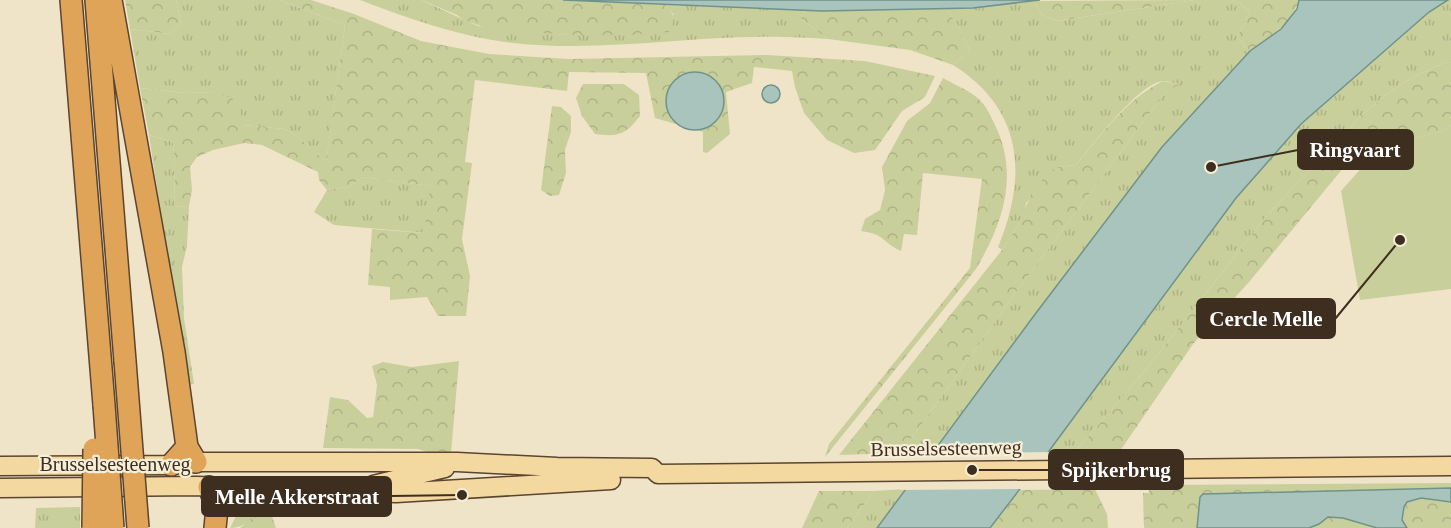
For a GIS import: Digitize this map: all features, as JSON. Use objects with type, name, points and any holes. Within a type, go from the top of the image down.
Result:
[{"type":"highway","points":[[71,0],[98,399],[113,528]]},
{"type":"highway","points":[[96,0],[138,528]]},
{"type":"highway","points":[[111,0],[191,454],[171,465]]},
{"type":"highway","points":[[93,528],[98,399]]},
{"type":"highway","points":[[210,487],[217,508],[215,528]]},
{"type":"main road","name":"Brusselsesteenweg","points":[[191,454],[652,468],[658,474]]},
{"type":"main road","points":[[191,454],[210,487]]},
{"type":"main road","points":[[299,489],[377,485],[440,470],[457,462]]},
{"type":"main road","name":"Brusselsesteenweg","points":[[0,466],[171,465]]},
{"type":"main road","points":[[0,482],[160,479],[171,465]]},
{"type":"main road","points":[[396,493],[410,486],[472,469],[497,469],[509,465]]},
{"type":"main road","name":"Brusselsesteenweg","points":[[0,488],[210,487],[396,493],[482,489],[556,482],[653,479],[658,474],[1451,466]]},
{"type":"green space","points":[[125,0],[176,0],[181,22],[171,34],[130,29]]},
{"type":"green space","points":[[176,0],[279,0],[345,25],[326,163],[298,137],[285,129],[241,125],[240,109],[213,92],[185,93],[140,88],[130,29],[171,34],[181,22]]},
{"type":"green space","points":[[279,0],[311,0],[354,14],[421,41],[489,54],[569,59],[767,55],[865,61],[935,76],[925,97],[902,111],[875,150],[854,153],[827,140],[804,113],[792,71],[754,67],[752,83],[726,92],[730,134],[707,153],[703,152],[703,132],[655,118],[646,73],[569,72],[567,91],[475,80],[465,162],[472,163],[462,239],[470,276],[466,316],[438,316],[427,297],[390,300],[390,287],[368,285],[372,229],[424,233],[430,186],[363,177],[348,187],[327,190],[319,180],[318,172],[262,145],[244,143],[213,150],[197,157],[190,167],[192,190],[189,206],[174,207],[173,142],[149,135],[140,88],[185,93],[213,92],[232,98],[240,109],[242,125],[285,129],[298,137],[326,162],[345,25]]},
{"type":"green space","points":[[360,0],[421,0],[478,26],[567,35],[632,35],[674,15],[665,5],[805,10],[801,19],[828,39],[749,37],[614,45],[547,46],[493,40],[454,32]]},
{"type":"green space","points":[[421,0],[563,0],[665,5],[673,15],[673,24],[669,32],[632,35],[567,35],[486,28]]},
{"type":"green space","points":[[1195,0],[1231,0],[1240,3],[1250,12],[1237,37],[1250,51],[1162,147],[932,453],[901,453],[1019,288],[1164,94],[1178,84],[1164,81],[1142,92],[1104,130],[1076,165],[1057,167],[1026,203],[1025,212],[1002,250],[998,247],[1008,220],[1013,194],[1015,169],[1013,146],[1006,123],[994,102],[976,82],[953,65],[970,51],[960,29],[946,8],[973,8],[1034,1],[1042,15],[1057,21]]},
{"type":"green space","points":[[1195,0],[1057,21],[1042,15],[1034,1]]},
{"type":"green space","points":[[1231,0],[1299,0],[1296,9],[1285,23],[1250,51],[1237,37],[1250,12],[1240,3]]},
{"type":"green space","points":[[1451,0],[1451,60],[1417,75],[1391,91],[1363,114],[1268,214],[1148,367],[1076,451],[1049,451],[1236,198],[1301,124],[1429,12]]},
{"type":"green space","points":[[946,8],[960,29],[970,51],[953,65],[910,50],[828,39],[801,19],[805,10]]},
{"type":"green space","points":[[1451,60],[1451,125],[1442,131],[1380,147],[1359,149],[1249,282],[1193,344],[1118,454],[1110,450],[1076,451],[1148,367],[1268,214],[1363,114],[1391,91],[1417,75]]},
{"type":"green space","points":[[943,78],[978,99],[986,108],[1002,142],[1007,179],[1000,216],[986,252],[976,269],[825,457],[829,444],[970,268],[982,179],[923,173],[917,235],[904,234],[901,251],[869,232],[861,231],[865,219],[880,210],[885,190],[882,167],[907,121],[930,103]]},
{"type":"green space","points":[[1163,81],[1179,84],[1164,94],[1019,288],[901,453],[839,455],[1002,250],[1017,227],[1033,190],[1057,167],[1076,165],[1126,107],[1137,97]]},
{"type":"green space","points":[[583,84],[624,84],[639,95],[640,116],[625,131],[616,135],[595,134],[582,116],[576,98]]},
{"type":"green space","points":[[552,106],[561,107],[571,116],[571,132],[565,150],[566,173],[559,195],[550,196],[541,190]]},
{"type":"green space","points":[[1451,125],[1451,289],[1360,300],[1341,191],[1380,147],[1442,131]]},
{"type":"green space","points":[[149,135],[173,142],[174,207],[189,206],[187,246],[182,267],[184,318],[194,384],[187,385]]},
{"type":"green space","points":[[363,177],[431,186],[425,233],[334,225],[314,212],[327,190],[348,187]]},
{"type":"green space","points":[[459,361],[451,453],[430,453],[418,449],[323,448],[330,397],[348,400],[367,418],[373,417],[377,385],[372,366],[383,362],[412,367]]},
{"type":"green space","points":[[1451,483],[1451,488],[1203,494],[1200,497],[1197,528],[1144,528],[1143,493],[1149,493],[1152,485]]},
{"type":"green space","points":[[905,489],[877,528],[847,528],[874,491]]},
{"type":"green space","points":[[1095,489],[1107,514],[1108,528],[990,528],[1020,490]]},
{"type":"green space","points":[[819,491],[874,491],[847,528],[802,528]]},
{"type":"green space","points":[[1421,498],[1451,502],[1451,528],[1407,528],[1402,520],[1405,504]]},
{"type":"green space","points":[[80,507],[80,528],[35,528],[36,508]]},
{"type":"green space","points":[[245,510],[270,510],[264,517],[239,527],[230,528],[237,514]]},
{"type":"green space","points":[[270,510],[276,528],[240,528],[252,518],[264,517]]},
{"type":"green space","points":[[1328,517],[1343,518],[1377,528],[1309,528]]},
{"type":"water","points":[[563,0],[1040,0],[973,8],[822,11]]},
{"type":"water","points":[[1299,0],[1448,0],[1429,12],[1301,124],[1236,198],[990,528],[877,528],[1162,147],[1250,51],[1281,29],[1297,9]]},
{"type":"water","points":[[695,72],[711,77],[719,85],[724,101],[719,117],[711,125],[695,130],[679,125],[671,117],[666,101],[671,85],[679,77]]},
{"type":"water","points":[[767,85],[775,85],[780,90],[778,101],[767,103],[762,98],[762,90]]},
{"type":"water","points":[[1451,488],[1451,502],[1421,498],[1407,502],[1402,520],[1407,528],[1377,528],[1343,518],[1328,517],[1309,528],[1197,528],[1200,497],[1203,494]]},
{"type":"pier","points":[[1052,452],[1024,489],[900,490],[928,454]]},
{"type":"place","name":"Ringvaart","points":[[1211,167]]},
{"type":"place","name":"Cercle Melle","points":[[1400,240]]},
{"type":"place","name":"Spijkerbrug","points":[[972,470]]},
{"type":"place","name":"Melle Akkerstraat","points":[[462,495]]}]
